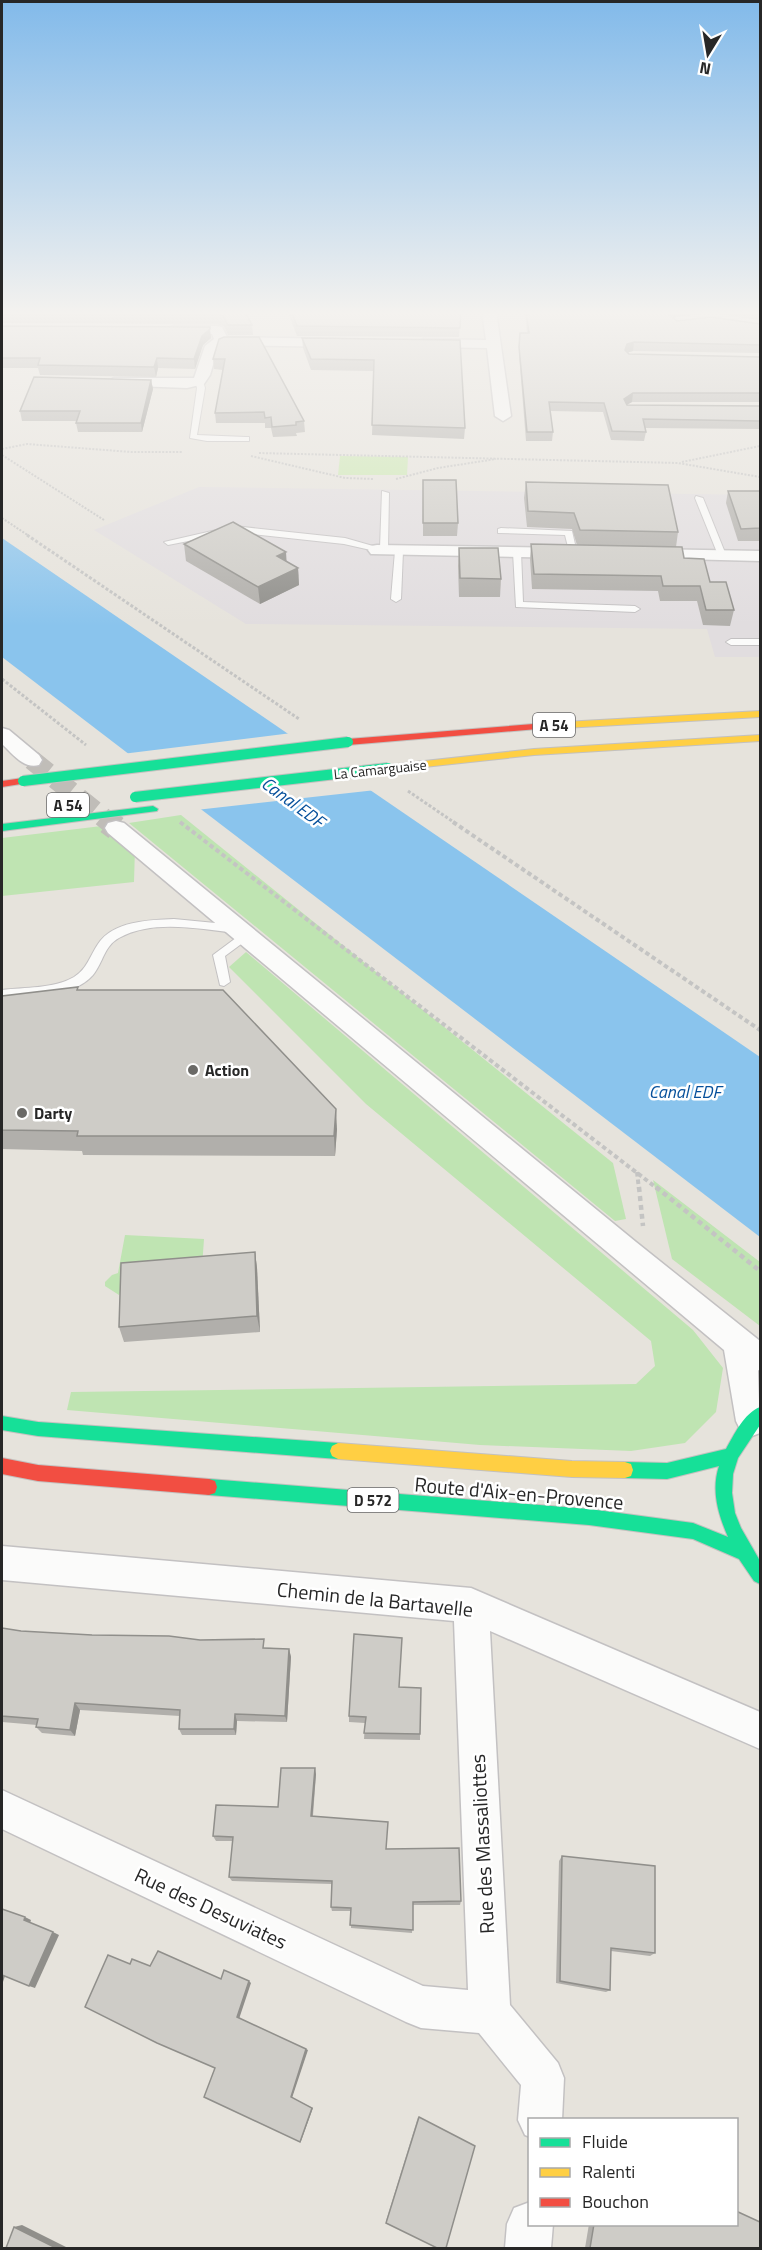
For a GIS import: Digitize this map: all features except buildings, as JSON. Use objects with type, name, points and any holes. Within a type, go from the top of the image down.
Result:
[{"type":"main road","name":"La Camarguaise","points":[[2,784],[348,742],[520,727],[760,714]]},
{"type":"main road","name":"La Camarguaise","points":[[2,818],[123,798],[534,752],[760,738]]},
{"type":"main road","points":[[2,828],[403,778],[599,759],[760,749]]},
{"type":"main road","points":[[756,1417],[741,1431],[728,1456],[723,1486],[727,1518],[741,1551],[760,1575]]},
{"type":"main road","name":"Route d'Aix-en-Provence","points":[[2,1423],[38,1429],[572,1469],[667,1471],[728,1456]]},
{"type":"main road","name":"Route d'Aix-en-Provence","points":[[2,1466],[50,1474],[590,1517],[693,1531],[741,1551]]},
{"type":"street","points":[[386,550],[596,553]]},
{"type":"street","points":[[630,554],[760,556]]},
{"type":"street","points":[[2,734],[32,760]]},
{"type":"street","points":[[116,828],[626,1251],[749,1350],[756,1417]]},
{"type":"street","name":"Chemin de la Bartavelle","points":[[2,1563],[471,1605],[760,1730]]},
{"type":"street","name":"Rue des Massaliottes","points":[[471,1605],[490,2013]]},
{"type":"street","name":"Rue des Desuviates","points":[[2,1809],[421,2007],[490,2013]]},
{"type":"street","points":[[490,2013],[543,2078],[540,2118]]},
{"type":"street","points":[[528,2248],[530,2226]]},
{"type":"lane","points":[[197,416],[194,436],[207,439],[246,439]]},
{"type":"lane","points":[[384,493],[386,550],[396,599]]},
{"type":"lane","points":[[699,498],[722,555]]},
{"type":"lane","points":[[168,542],[234,529],[345,541],[386,550]]},
{"type":"lane","points":[[501,531],[569,532],[573,553]]},
{"type":"lane","points":[[517,552],[519,605],[636,609]]},
{"type":"lane","points":[[731,642],[760,642]]},
{"type":"lane","points":[[2,994],[72,985],[88,971],[96,954],[112,936],[137,926],[174,924],[240,932]]},
{"type":"lane","points":[[224,982],[219,956],[240,932]]},
{"type":"path","points":[[2,449],[27,444],[130,452],[210,452],[193,446],[194,436]]},
{"type":"path","points":[[678,463],[760,446]]},
{"type":"path","points":[[245,452],[678,463],[760,477]]},
{"type":"path","points":[[2,455],[104,520]]},
{"type":"path","points":[[241,455],[345,478],[374,479]]},
{"type":"path","points":[[396,479],[408,479],[437,468],[470,465],[503,458]]},
{"type":"path","points":[[2,679],[95,752]]},
{"type":"path","points":[[177,819],[637,1172],[760,1271]]},
{"type":"path","points":[[626,1251],[644,1228],[637,1172]]},
{"type":"shaded area","points":[[199,487],[760,495],[760,657],[715,657],[707,629],[246,624],[94,530]]},
{"type":"green space","points":[[340,456],[408,457],[407,475],[338,475]]},
{"type":"green space","points":[[181,815],[613,1163],[626,1219],[615,1221],[129,823]]},
{"type":"green space","points":[[110,825],[135,848],[134,882],[2,896],[2,838]]},
{"type":"green space","points":[[246,952],[693,1330],[723,1368],[716,1412],[685,1443],[631,1451],[480,1445],[67,1410],[71,1392],[636,1384],[655,1366],[651,1341],[366,1104],[229,967]]},
{"type":"green space","points":[[653,1180],[760,1262],[760,1326],[672,1259]]},
{"type":"green space","points":[[125,1235],[204,1239],[202,1267],[129,1273],[119,1295],[105,1286],[105,1282],[118,1273]]},
{"type":"water","name":"Canal EDF","points":[[2,538],[760,1057],[760,1237],[2,657]]},
{"type":"pier","points":[[292,733],[376,790],[196,810],[122,754]]},
{"type":"tunnel","points":[[32,760],[110,823]]},
{"type":"tunnel","points":[[108,822],[116,828]]},
{"type":"traffic: fast","points":[[23,781],[348,742]]},
{"type":"traffic: fast","points":[[135,797],[388,768]]},
{"type":"traffic: fast","points":[[2,828],[153,809]]},
{"type":"traffic: fast","points":[[760,1414],[731,1455],[725,1474],[724,1493],[727,1513],[734,1533],[760,1575]]},
{"type":"traffic: fast","points":[[2,1423],[38,1429],[338,1451]]},
{"type":"traffic: fast","points":[[625,1470],[667,1471],[728,1456]]},
{"type":"traffic: fast","points":[[209,1487],[589,1517],[693,1531],[741,1551]]},
{"type":"traffic: slow","points":[[546,726],[760,714]]},
{"type":"traffic: slow","points":[[388,768],[534,752],[760,738]]},
{"type":"traffic: slow","points":[[338,1451],[572,1469],[625,1470]]},
{"type":"traffic: jam","points":[[348,742],[546,726]]},
{"type":"traffic: jam","points":[[2,784],[23,781]]},
{"type":"traffic: jam","points":[[2,1466],[38,1473],[209,1487]]},
{"type":"place","name":"Action","points":[[193,1070]]},
{"type":"place","name":"Darty","points":[[22,1113]]}]
